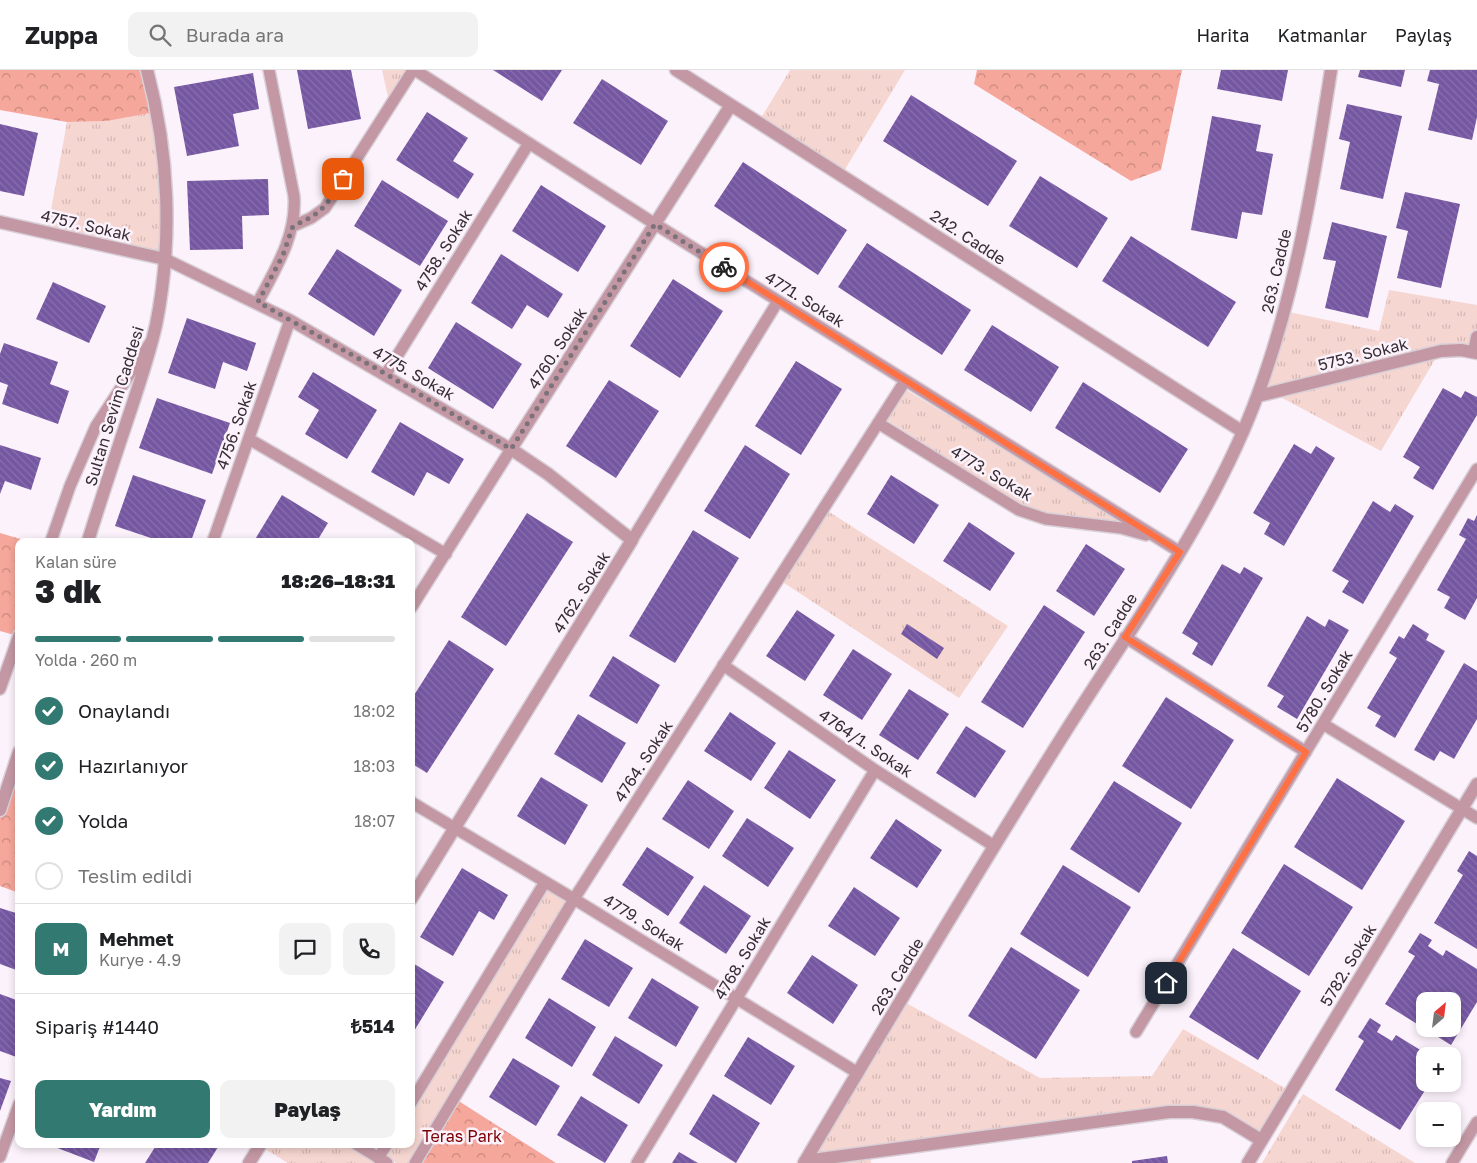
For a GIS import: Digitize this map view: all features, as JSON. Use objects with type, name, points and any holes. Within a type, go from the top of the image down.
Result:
[{"type":"street","name":"Sultan Sevim Caddesi","points":[[89,538],[152,341],[165,259],[166,199],[163,158],[147,70]]},
{"type":"street","name":"242. Cadde","points":[[676,70],[1243,432]]},
{"type":"street","name":"263. Cadde","points":[[804,1162],[994,846],[1180,552],[1243,432],[1258,396],[1276,343],[1298,258],[1331,70]]},
{"type":"street","name":"4760. Sokak","points":[[511,449],[731,106]]},
{"type":"street","name":"4757. Sokak","points":[[0,222],[165,259]]},
{"type":"street","points":[[1476,353],[1477,337]]},
{"type":"street","name":"5753. Sokak","points":[[1258,396],[1440,350],[1476,353]]},
{"type":"street","name":"4775. Sokak","points":[[511,449],[548,474],[632,540]]},
{"type":"street","name":"4762. Sokak","points":[[415,893],[632,540]]},
{"type":"street","points":[[0,810],[15,764]]},
{"type":"street","name":"5782. Sokak","points":[[1248,1163],[1477,784]]},
{"type":"street","points":[[804,1162],[1168,1112],[1193,1112],[1222,1117],[1261,1140]]},
{"type":"street","points":[[249,1163],[258,1148]]},
{"type":"lane","points":[[258,302],[283,255],[296,213],[269,70]]},
{"type":"lane","points":[[293,226],[311,218],[325,208],[414,70]]},
{"type":"lane","name":"4771. Sokak","points":[[414,70],[655,224],[1180,552]]},
{"type":"lane","name":"4758. Sokak","points":[[386,374],[528,143]]},
{"type":"lane","name":"4775. Sokak","points":[[165,259],[258,302],[386,374],[511,449]]},
{"type":"lane","name":"4762. Sokak","points":[[632,540],[778,301]]},
{"type":"lane","name":"4756. Sokak","points":[[215,538],[290,320]]},
{"type":"lane","points":[[52,538],[70,486],[96,426],[129,373],[152,341]]},
{"type":"lane","name":"4764. Sokak","points":[[414,1163],[574,898],[905,381]]},
{"type":"lane","name":"4773. Sokak","points":[[878,423],[1019,510],[1046,519],[1121,528],[1156,537]]},
{"type":"lane","points":[[249,439],[446,554]]},
{"type":"lane","name":"4760. Sokak","points":[[415,602],[511,449]]},
{"type":"lane","name":"5780. Sokak","points":[[1136,1032],[1477,470]]},
{"type":"lane","points":[[1125,637],[1306,752]]},
{"type":"lane","points":[[0,689],[15,646]]},
{"type":"lane","name":"4764/1. Sokak","points":[[723,665],[875,770],[994,846]]},
{"type":"lane","points":[[1323,724],[1477,818]]},
{"type":"lane","name":"4768. Sokak","points":[[637,1163],[875,770]]},
{"type":"lane","name":"4779. Sokak","points":[[415,804],[574,898],[858,1073]]},
{"type":"lane","points":[[415,1096],[545,882]]},
{"type":"lane","points":[[0,1157],[15,1115]]},
{"type":"lane","points":[[1452,1163],[1477,1122]]},
{"type":"lane","points":[[362,1148],[382,1160]]},
{"type":"green space","points":[[0,70],[147,70],[156,112],[107,121],[67,122],[0,110]]},
{"type":"green space","points":[[382,70],[413,70],[390,106]]},
{"type":"green space","points":[[790,70],[905,70],[841,176],[758,123]]},
{"type":"green space","points":[[977,70],[1182,70],[1161,170],[1131,181],[974,84]]},
{"type":"green space","points":[[156,112],[165,259],[47,232],[67,122],[107,121]]},
{"type":"green space","points":[[1389,290],[1477,305],[1477,337],[1474,352],[1440,351],[1381,451],[1273,393],[1258,396],[1284,311],[1379,331]]},
{"type":"green space","points":[[906,390],[1119,519],[1119,523],[1048,514],[1021,505],[887,420]]},
{"type":"green space","points":[[823,508],[1008,626],[959,698],[778,579]]},
{"type":"green space","points":[[0,533],[17,538],[15,538],[15,635],[0,631]]},
{"type":"green space","points":[[15,780],[15,892],[0,886],[0,810]]},
{"type":"green space","points":[[546,888],[568,900],[410,1163],[396,1163],[384,1156],[389,1148],[415,1148],[415,1104]]},
{"type":"green space","points":[[901,1000],[1040,1078],[1152,1076],[1183,1029],[1290,1091],[1261,1140],[1242,1128],[1193,1112],[870,1154],[871,1163],[804,1163]]},
{"type":"green space","points":[[1303,1094],[1415,1163],[1262,1163]]},
{"type":"green space","name":"Teras Park","points":[[454,1098],[556,1163],[415,1163]]},
{"type":"green space","points":[[263,1148],[363,1148],[387,1163],[288,1163]]},
{"type":"building","points":[[297,70],[351,70],[361,119],[308,129]]},
{"type":"building","points":[[493,70],[562,70],[542,101]]},
{"type":"building","points":[[1221,70],[1288,70],[1282,101],[1217,89]]},
{"type":"building","points":[[1360,70],[1405,70],[1401,87],[1358,77]]},
{"type":"building","points":[[1430,70],[1477,70],[1477,117],[1472,140],[1428,130],[1439,84],[1427,81]]},
{"type":"building","points":[[253,73],[259,109],[233,114],[239,146],[187,156],[174,87]]},
{"type":"building","points":[[602,79],[668,121],[641,165],[573,123]]},
{"type":"building","points":[[911,95],[1017,161],[988,206],[883,141]]},
{"type":"building","points":[[1347,104],[1402,116],[1383,199],[1340,189],[1350,142],[1339,139]]},
{"type":"building","points":[[427,112],[468,138],[453,161],[474,174],[458,199],[396,160]]},
{"type":"building","points":[[1212,116],[1261,125],[1256,151],[1273,154],[1262,215],[1242,212],[1237,239],[1191,230]]},
{"type":"building","points":[[0,124],[38,133],[24,196],[0,191]]},
{"type":"building","points":[[743,162],[847,230],[818,275],[714,206]]},
{"type":"building","points":[[1040,176],[1108,218],[1077,268],[1009,226]]},
{"type":"building","points":[[268,179],[269,215],[242,216],[243,249],[190,250],[187,181]]},
{"type":"building","points":[[382,180],[448,221],[420,266],[354,226]]},
{"type":"building","points":[[541,185],[606,226],[578,272],[512,231]]},
{"type":"building","points":[[1405,192],[1460,204],[1441,288],[1397,278],[1408,231],[1396,228]]},
{"type":"building","points":[[1332,222],[1387,236],[1368,318],[1325,308],[1336,261],[1323,259]]},
{"type":"building","points":[[1131,236],[1236,302],[1208,347],[1102,281]]},
{"type":"building","points":[[867,243],[971,310],[942,355],[838,287]]},
{"type":"building","points":[[337,249],[402,290],[374,336],[308,294]]},
{"type":"building","points":[[501,254],[563,294],[548,318],[527,305],[512,329],[471,303]]},
{"type":"building","points":[[673,279],[723,311],[680,378],[630,346]]},
{"type":"building","points":[[53,282],[106,306],[89,343],[36,319]]},
{"type":"building","points":[[187,318],[256,343],[247,371],[223,362],[215,389],[168,373]]},
{"type":"building","points":[[456,322],[522,364],[493,409],[428,368]]},
{"type":"building","points":[[992,325],[1059,367],[1031,412],[964,370]]},
{"type":"building","points":[[4,343],[58,362],[50,384],[69,391],[58,424],[2,404],[8,385],[0,382],[0,354]]},
{"type":"building","points":[[796,361],[842,389],[801,455],[755,426]]},
{"type":"building","points":[[313,372],[377,410],[347,459],[305,434],[319,410],[298,397]]},
{"type":"building","points":[[609,380],[659,411],[616,478],[566,446]]},
{"type":"building","points":[[1083,382],[1188,449],[1160,493],[1055,428]]},
{"type":"building","points":[[1443,388],[1461,398],[1465,391],[1477,397],[1477,415],[1433,490],[1413,478],[1420,467],[1403,457]]},
{"type":"building","points":[[157,398],[230,423],[212,474],[139,448]]},
{"type":"building","points":[[400,422],[464,459],[449,484],[427,472],[414,496],[371,472]]},
{"type":"building","points":[[1294,444],[1311,454],[1316,446],[1335,458],[1284,546],[1264,534],[1270,523],[1253,513]]},
{"type":"building","points":[[0,445],[41,458],[31,490],[5,481],[0,494]]},
{"type":"building","points":[[745,445],[790,474],[750,539],[704,511]]},
{"type":"building","points":[[133,475],[206,500],[192,538],[151,538],[115,526]]},
{"type":"building","points":[[891,475],[939,505],[914,544],[867,514]]},
{"type":"building","points":[[282,495],[328,523],[319,538],[256,538]]},
{"type":"building","points":[[1373,501],[1390,512],[1395,504],[1414,516],[1363,604],[1342,592],[1349,581],[1332,571]]},
{"type":"building","points":[[527,513],[573,542],[506,646],[461,617]]},
{"type":"building","points":[[1477,515],[1477,598],[1465,620],[1444,608],[1450,597],[1437,590],[1466,539],[1459,535],[1468,518],[1474,521]]},
{"type":"building","points":[[969,522],[1015,553],[990,591],[943,561]]},
{"type":"building","points":[[693,530],[739,558],[675,663],[629,636]]},
{"type":"building","points":[[1086,544],[1125,569],[1094,616],[1056,591]]},
{"type":"building","points":[[1222,564],[1240,574],[1244,567],[1263,578],[1212,666],[1192,654],[1198,643],[1182,633]]},
{"type":"building","points":[[1044,605],[1085,632],[1023,728],[981,702]]},
{"type":"building","points":[[797,610],[835,635],[805,681],[766,656]]},
{"type":"building","points":[[1307,616],[1325,627],[1329,619],[1349,630],[1297,719],[1277,707],[1284,696],[1267,686]]},
{"type":"building","points":[[907,624],[944,648],[937,659],[901,634]]},
{"type":"building","points":[[1413,624],[1429,634],[1426,640],[1445,651],[1395,738],[1375,726],[1381,716],[1367,708],[1397,658],[1389,653],[1399,636],[1404,639]]},
{"type":"building","points":[[449,640],[494,669],[427,773],[415,766],[415,694]]},
{"type":"building","points":[[853,649],[892,674],[862,720],[823,695]]},
{"type":"building","points":[[613,656],[660,685],[637,724],[589,696]]},
{"type":"building","points":[[1464,663],[1477,671],[1477,719],[1454,759],[1440,751],[1434,761],[1414,750]]},
{"type":"building","points":[[909,689],[949,714],[918,760],[879,735]]},
{"type":"building","points":[[1166,697],[1234,740],[1191,809],[1122,766]]},
{"type":"building","points":[[730,712],[776,743],[751,781],[704,751]]},
{"type":"building","points":[[578,714],[626,743],[602,783],[554,754]]},
{"type":"building","points":[[966,726],[1006,751],[975,798],[936,773]]},
{"type":"building","points":[[789,750],[836,780],[810,819],[764,788]]},
{"type":"building","points":[[541,777],[588,805],[565,845],[517,816]]},
{"type":"building","points":[[1337,778],[1405,821],[1362,890],[1294,847]]},
{"type":"building","points":[[688,780],[734,811],[709,849],[662,819]]},
{"type":"building","points":[[1114,781],[1182,823],[1139,893],[1070,849]]},
{"type":"building","points":[[747,818],[794,848],[768,887],[722,856]]},
{"type":"building","points":[[896,819],[942,850],[917,888],[870,858]]},
{"type":"building","points":[[647,847],[694,877],[668,916],[622,885]]},
{"type":"building","points":[[1469,851],[1477,856],[1477,949],[1434,923],[1463,875],[1457,871]]},
{"type":"building","points":[[1284,864],[1353,907],[1309,976],[1241,933]]},
{"type":"building","points":[[1063,865],[1131,907],[1088,977],[1020,934]]},
{"type":"building","points":[[462,868],[508,895],[494,920],[479,911],[453,956],[420,937]]},
{"type":"building","points":[[704,885],[751,916],[726,954],[679,923]]},
{"type":"building","points":[[854,887],[900,918],[875,956],[828,926]]},
{"type":"building","points":[[0,908],[15,913],[15,970],[0,964]]},
{"type":"building","points":[[1420,933],[1432,940],[1428,946],[1443,956],[1446,950],[1477,969],[1477,1002],[1461,1028],[1461,992],[1416,992],[1416,1023],[1385,1004],[1415,956],[1408,952]]},
{"type":"building","points":[[585,939],[633,968],[609,1007],[561,979]]},
{"type":"building","points":[[1011,947],[1080,990],[1036,1059],[968,1016]]},
{"type":"building","points":[[1233,948],[1301,991],[1258,1060],[1189,1017]]},
{"type":"building","points":[[812,955],[858,985],[833,1024],[787,993]]},
{"type":"building","points":[[415,964],[444,982],[415,1029]]},
{"type":"building","points":[[652,978],[699,1007],[676,1047],[628,1018]]},
{"type":"building","points":[[0,994],[15,1000],[15,1057],[0,1051]]},
{"type":"building","points":[[549,998],[596,1027],[572,1067],[525,1038]]},
{"type":"building","points":[[1370,1018],[1381,1025],[1377,1032],[1392,1041],[1396,1035],[1416,1047],[1416,1092],[1424,1092],[1400,1130],[1335,1090],[1364,1041],[1358,1037]]},
{"type":"building","points":[[615,1036],[663,1065],[639,1104],[592,1075]]},
{"type":"building","points":[[748,1037],[795,1066],[771,1105],[724,1076]]},
{"type":"building","points":[[1440,1038],[1455,1038],[1451,1045]]},
{"type":"building","points":[[513,1058],[560,1086],[536,1126],[489,1097]]},
{"type":"building","points":[[0,1078],[11,1081],[0,1111]]},
{"type":"building","points":[[713,1094],[760,1123],[736,1163],[689,1134]]},
{"type":"building","points":[[581,1096],[628,1125],[605,1163],[557,1135]]},
{"type":"building","points":[[57,1148],[99,1148],[94,1162]]},
{"type":"building","points":[[154,1148],[217,1148],[208,1163],[145,1163]]},
{"type":"building","points":[[679,1152],[698,1163],[672,1163]]},
{"type":"building","points":[[1167,1156],[1168,1163],[1132,1163],[1132,1161]]},
{"type":"way so far","points":[[343,179],[325,208],[311,218],[293,226],[283,255],[258,302],[386,374],[511,449],[655,224],[724,267]]},
{"type":"route","points":[[724,267],[1180,552],[1125,637],[1306,752],[1166,983]]}]
